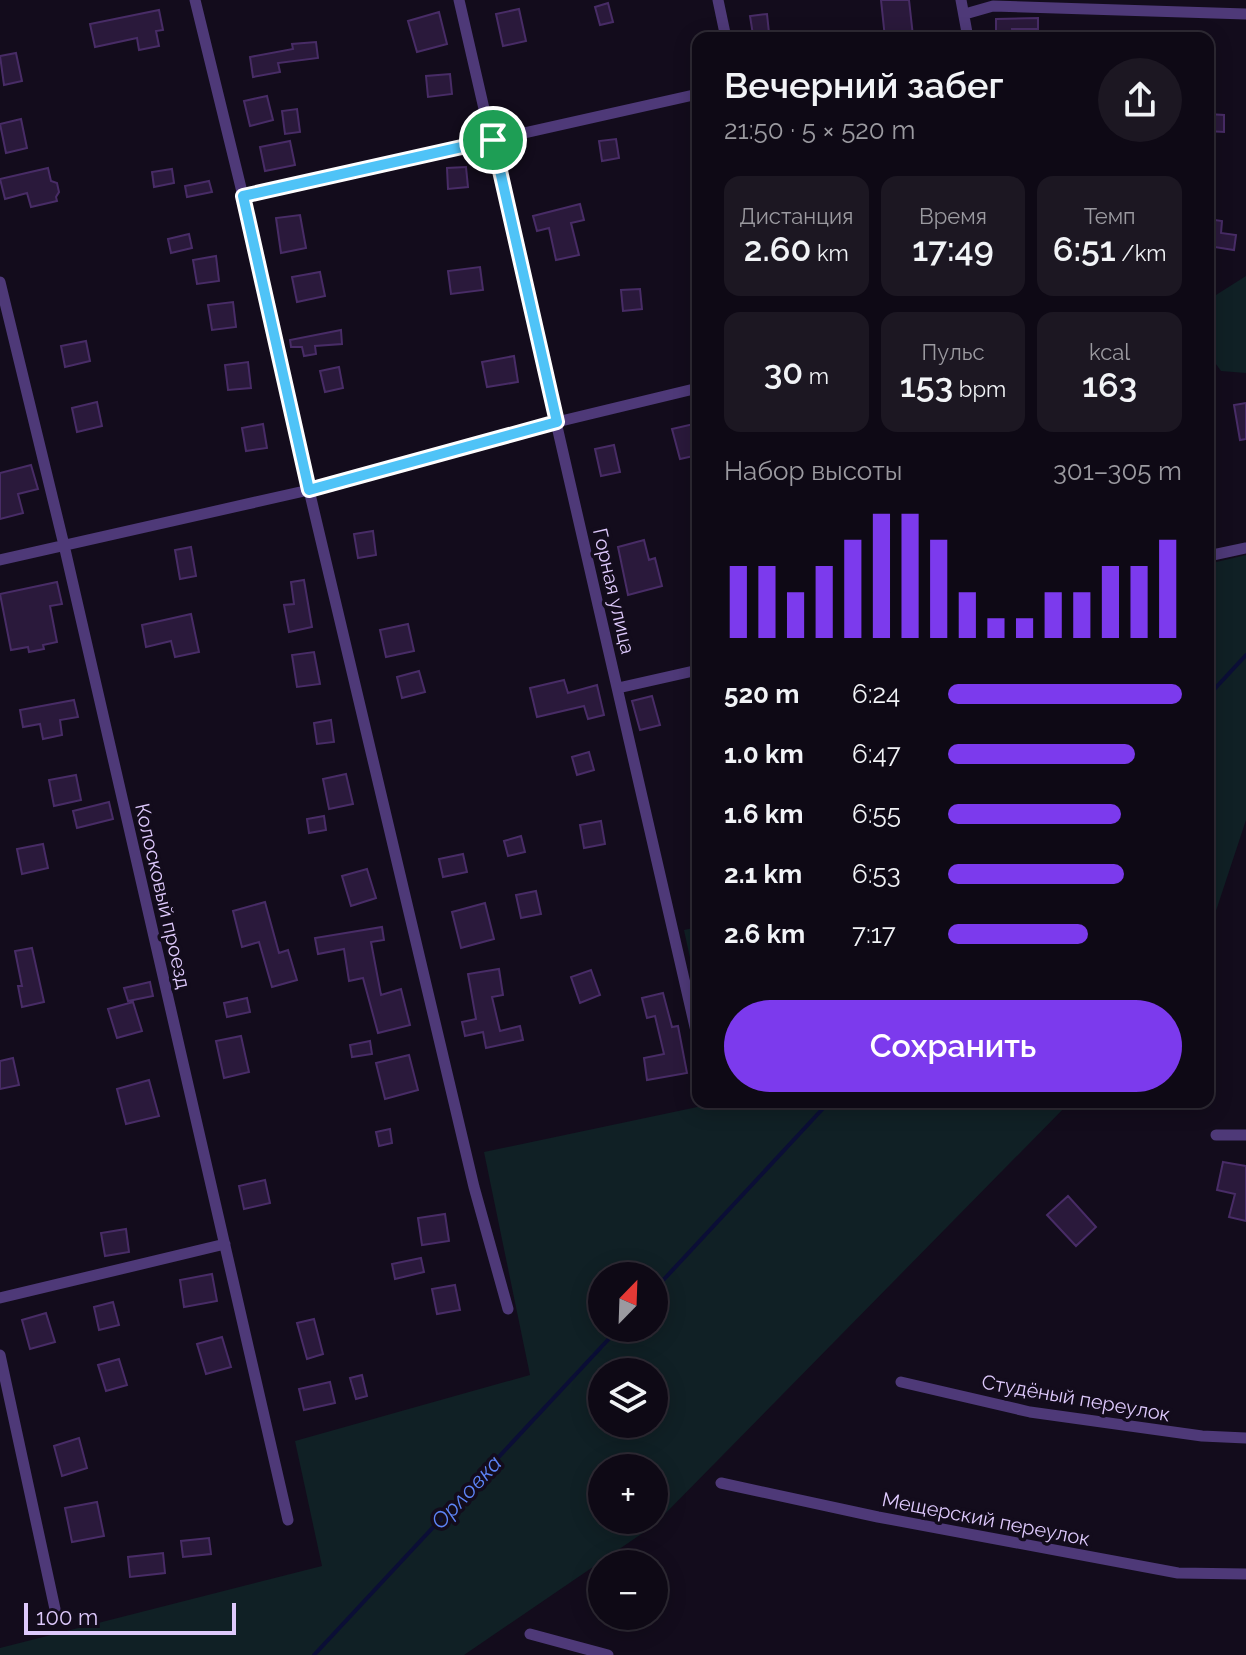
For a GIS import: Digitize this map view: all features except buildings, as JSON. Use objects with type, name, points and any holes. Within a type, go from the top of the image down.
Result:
[{"type":"street","points":[[195,0],[474,1187],[508,1309]]},
{"type":"street","name":"Горная улица","points":[[459,0],[618,688]]},
{"type":"street","points":[[718,0],[725,32]]},
{"type":"street","points":[[961,0],[967,32]]},
{"type":"street","points":[[965,14],[993,6],[1091,4],[1246,14]]},
{"type":"street","points":[[243,196],[692,95]]},
{"type":"street","name":"Колосковый проезд","points":[[0,282],[64,545],[288,1520]]},
{"type":"street","points":[[0,560],[309,490],[557,422],[692,389]]},
{"type":"street","points":[[1214,555],[1246,548]]},
{"type":"street","points":[[692,671],[618,688],[692,1014]]},
{"type":"street","points":[[1216,1135],[1246,1135]]},
{"type":"street","points":[[0,1298],[225,1244]]},
{"type":"street","points":[[0,1355],[55,1609]]},
{"type":"street","name":"Студёный переулок","points":[[901,1382],[1030,1412],[1202,1436],[1246,1438]]},
{"type":"street","name":"Мещерский переулок","points":[[721,1483],[878,1517],[1178,1573],[1246,1574]]},
{"type":"street","points":[[530,1634],[608,1655]]},
{"type":"shaded area","points":[[1246,276],[1246,373],[1221,371],[1214,361],[1214,296]]},
{"type":"shaded area","points":[[1246,555],[1246,820],[1214,917],[1214,563]]},
{"type":"shaded area","points":[[692,928],[692,967],[684,930]]},
{"type":"shaded area","points":[[693,1108],[1064,1108],[668,1511],[668,1454],[588,1454],[588,1534],[641,1534],[618,1550],[588,1550],[588,1570],[464,1655],[0,1655],[0,1648],[322,1566],[295,1441],[530,1375],[484,1152]]},
{"type":"waterway","name":"Орловка","points":[[1214,690],[1246,655]]},
{"type":"waterway","name":"Орловка","points":[[668,1275],[823,1108]]},
{"type":"waterway","name":"Орловка","points":[[314,1655],[606,1342]]},
{"type":"route","points":[[493,140],[557,422],[309,490],[243,196],[493,140]]}]
